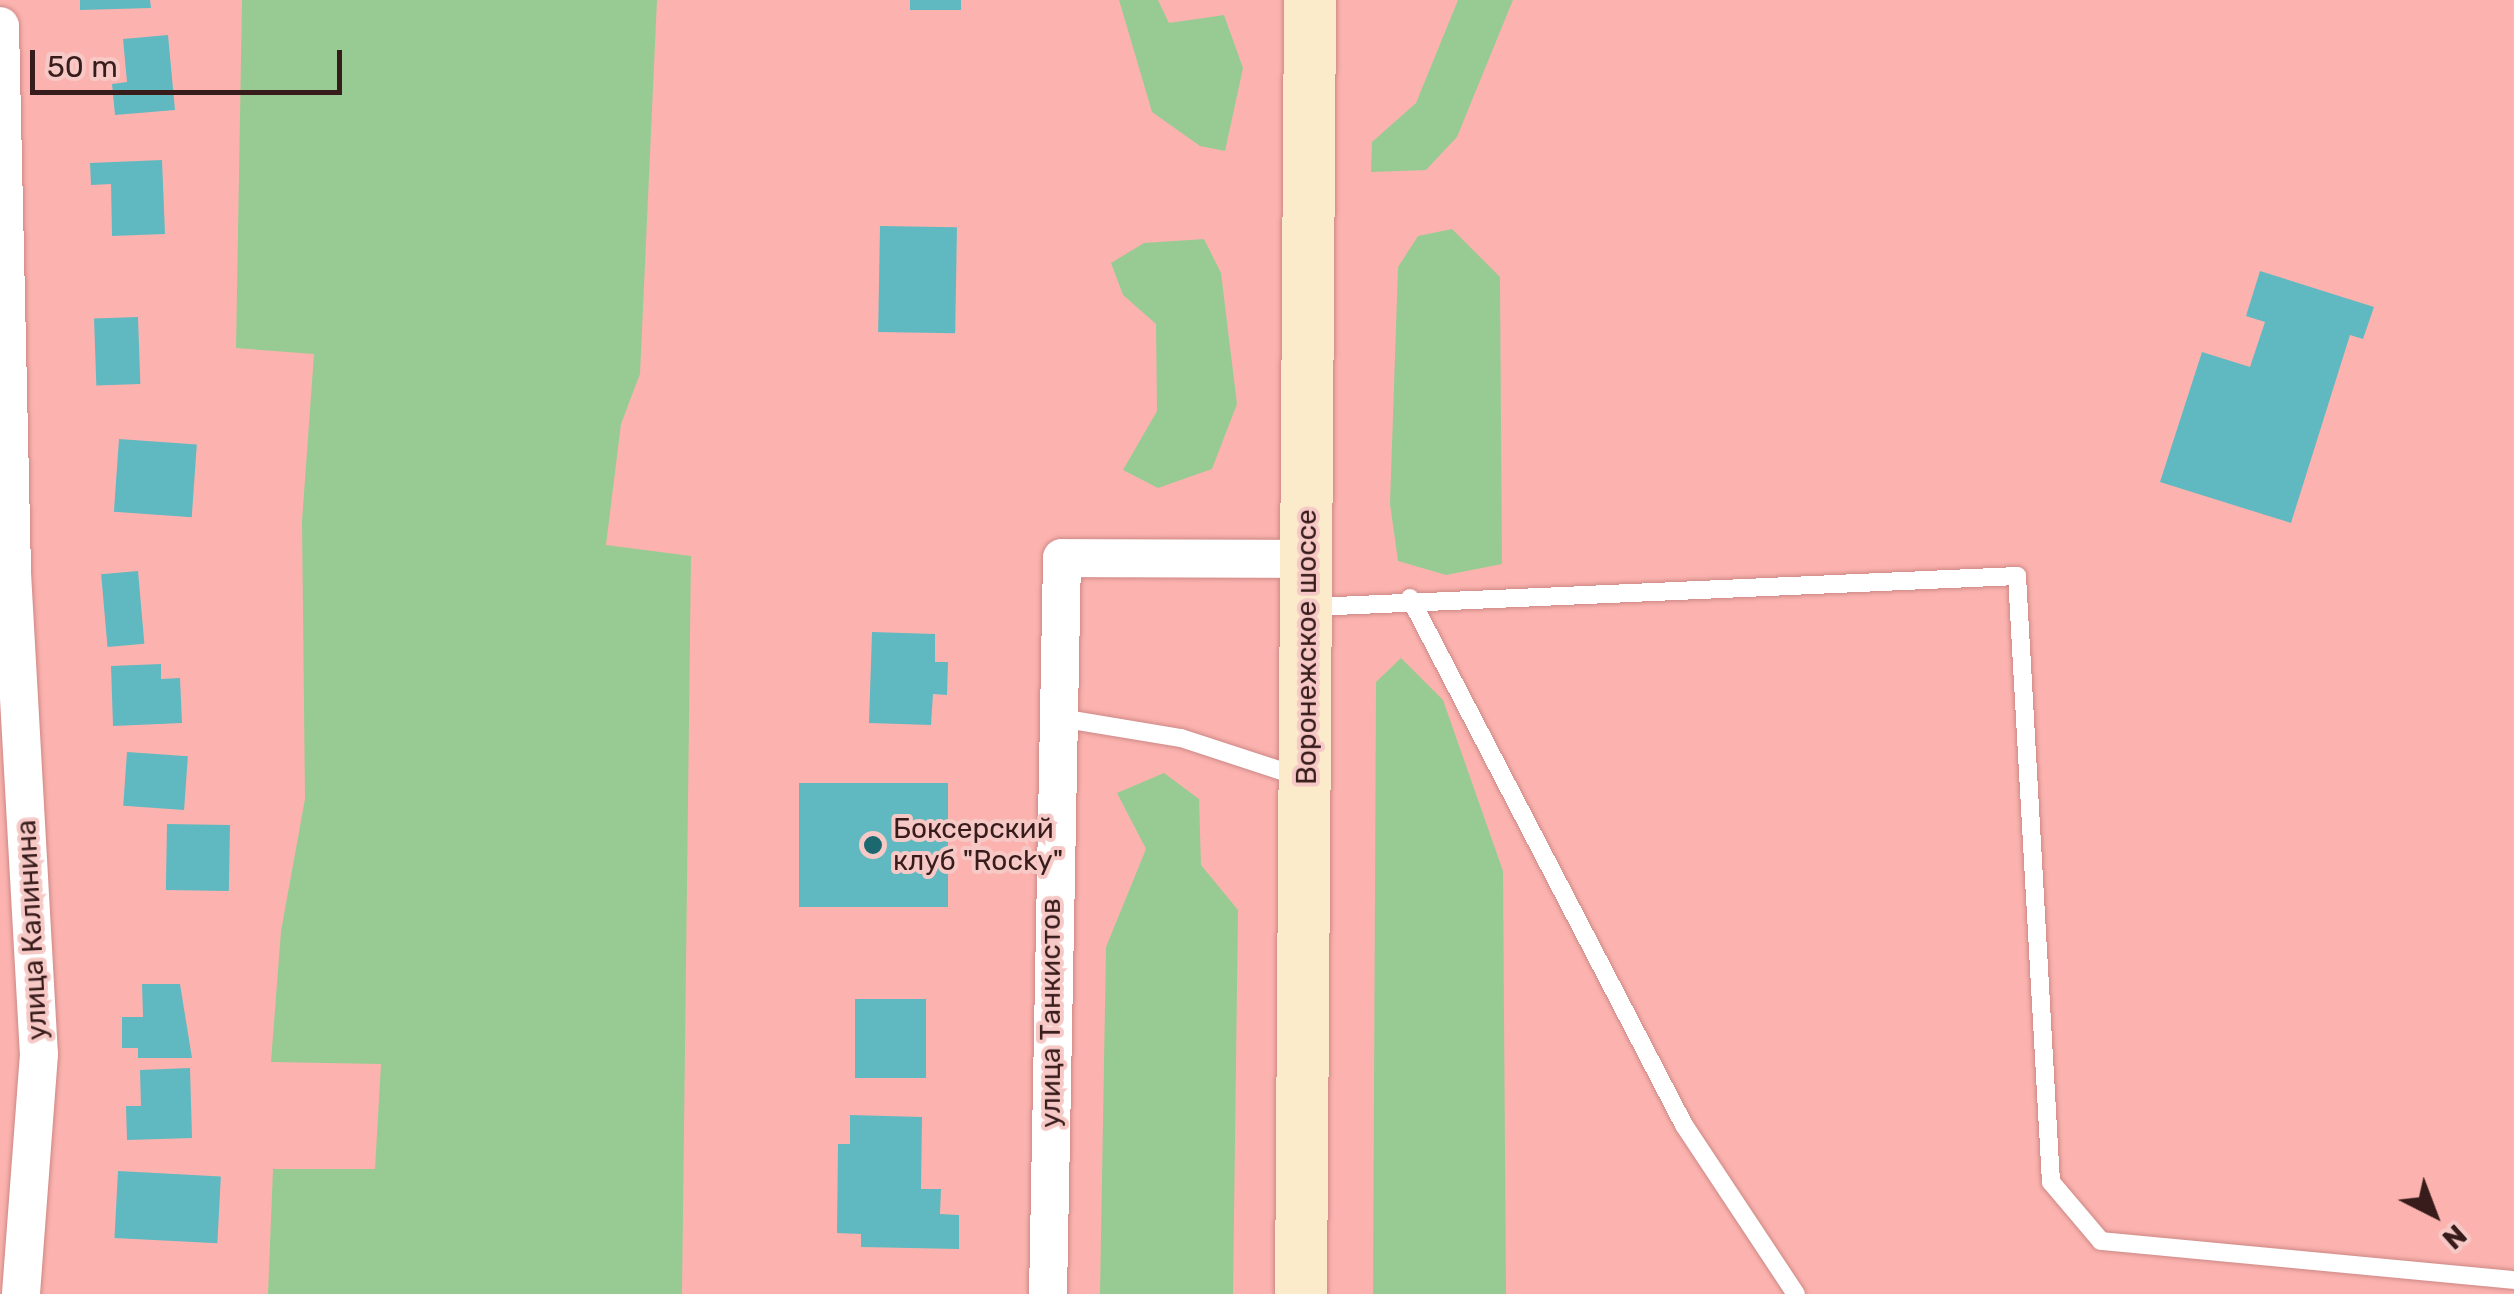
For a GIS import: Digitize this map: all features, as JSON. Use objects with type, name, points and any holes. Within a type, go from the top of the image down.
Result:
[{"type":"main road","name":"Воронежское шоссе","points":[[1301,1294],[1310,0]]},
{"type":"street","name":"улица Калинина","points":[[0,26],[12,573],[39,1054],[21,1294]]},
{"type":"street","name":"улица Танкистов","points":[[1048,1294],[1054,717],[1062,558],[1307,583]]},
{"type":"lane","points":[[1307,583],[1410,598],[2017,576],[2050,1182],[2101,1240],[2514,1280]]},
{"type":"lane","points":[[1410,598],[1684,1125],[1796,1294]]},
{"type":"lane","points":[[1054,717],[1181,738],[1306,779]]},
{"type":"green space","points":[[242,0],[657,0],[640,374],[621,424],[606,545],[691,556],[682,1294],[268,1294],[273,1169],[375,1169],[381,1064],[271,1062],[281,931],[305,799],[302,521],[314,354],[236,348]]},
{"type":"green space","points":[[1119,0],[1158,0],[1169,23],[1224,15],[1243,68],[1225,151],[1200,146],[1152,112]]},
{"type":"green space","points":[[1458,0],[1513,0],[1457,137],[1426,170],[1371,172],[1372,142],[1416,103]]},
{"type":"green space","points":[[1452,229],[1500,277],[1502,564],[1446,575],[1398,561],[1390,504],[1398,267],[1418,236]]},
{"type":"green space","points":[[1204,239],[1221,273],[1237,404],[1212,469],[1158,488],[1123,470],[1157,411],[1156,324],[1123,295],[1111,263],[1144,243]]},
{"type":"green space","points":[[1401,658],[1443,700],[1503,871],[1506,1294],[1373,1294],[1376,682]]},
{"type":"green space","points":[[1164,773],[1199,799],[1201,865],[1238,910],[1233,1294],[1100,1294],[1106,947],[1146,849],[1117,793]]},
{"type":"building","points":[[80,0],[150,0],[151,8],[80,10]]},
{"type":"building","points":[[910,0],[961,0],[961,10],[910,10]]},
{"type":"building","points":[[168,35],[175,110],[115,115],[112,84],[127,82],[123,39]]},
{"type":"building","points":[[162,160],[165,234],[112,236],[111,184],[91,185],[90,163]]},
{"type":"building","points":[[880,226],[957,227],[955,333],[878,332]]},
{"type":"building","points":[[2260,271],[2374,307],[2363,339],[2350,335],[2291,523],[2160,482],[2202,352],[2250,367],[2265,322],[2246,316]]},
{"type":"building","points":[[138,317],[140,384],[96,385],[94,319]]},
{"type":"building","points":[[119,439],[197,444],[192,517],[114,512]]},
{"type":"building","points":[[138,571],[144,644],[108,647],[101,574]]},
{"type":"building","points":[[872,632],[935,634],[935,662],[948,662],[947,695],[933,694],[931,725],[869,723]]},
{"type":"building","points":[[161,664],[161,679],[180,678],[182,723],[113,726],[111,666]]},
{"type":"building","points":[[127,752],[188,756],[184,810],[123,806]]},
{"type":"building","name":"Боксерский клуб \"Rocky\"","points":[[799,783],[948,783],[948,907],[799,907]]},
{"type":"building","points":[[167,824],[230,825],[229,891],[166,890]]},
{"type":"building","points":[[142,984],[180,984],[192,1058],[138,1058],[138,1048],[122,1048],[122,1017],[143,1017]]},
{"type":"building","points":[[855,999],[926,999],[926,1078],[855,1078]]},
{"type":"building","points":[[190,1068],[192,1138],[127,1140],[126,1106],[141,1106],[140,1070]]},
{"type":"building","points":[[850,1115],[922,1117],[921,1189],[941,1189],[940,1214],[959,1215],[959,1249],[861,1247],[861,1234],[837,1233],[838,1144],[850,1144]]},
{"type":"building","points":[[118,1171],[221,1176],[217,1243],[114,1238]]},
{"type":"place","name":"Боксерский клуб \"Rocky\"","points":[[873,845]]}]
